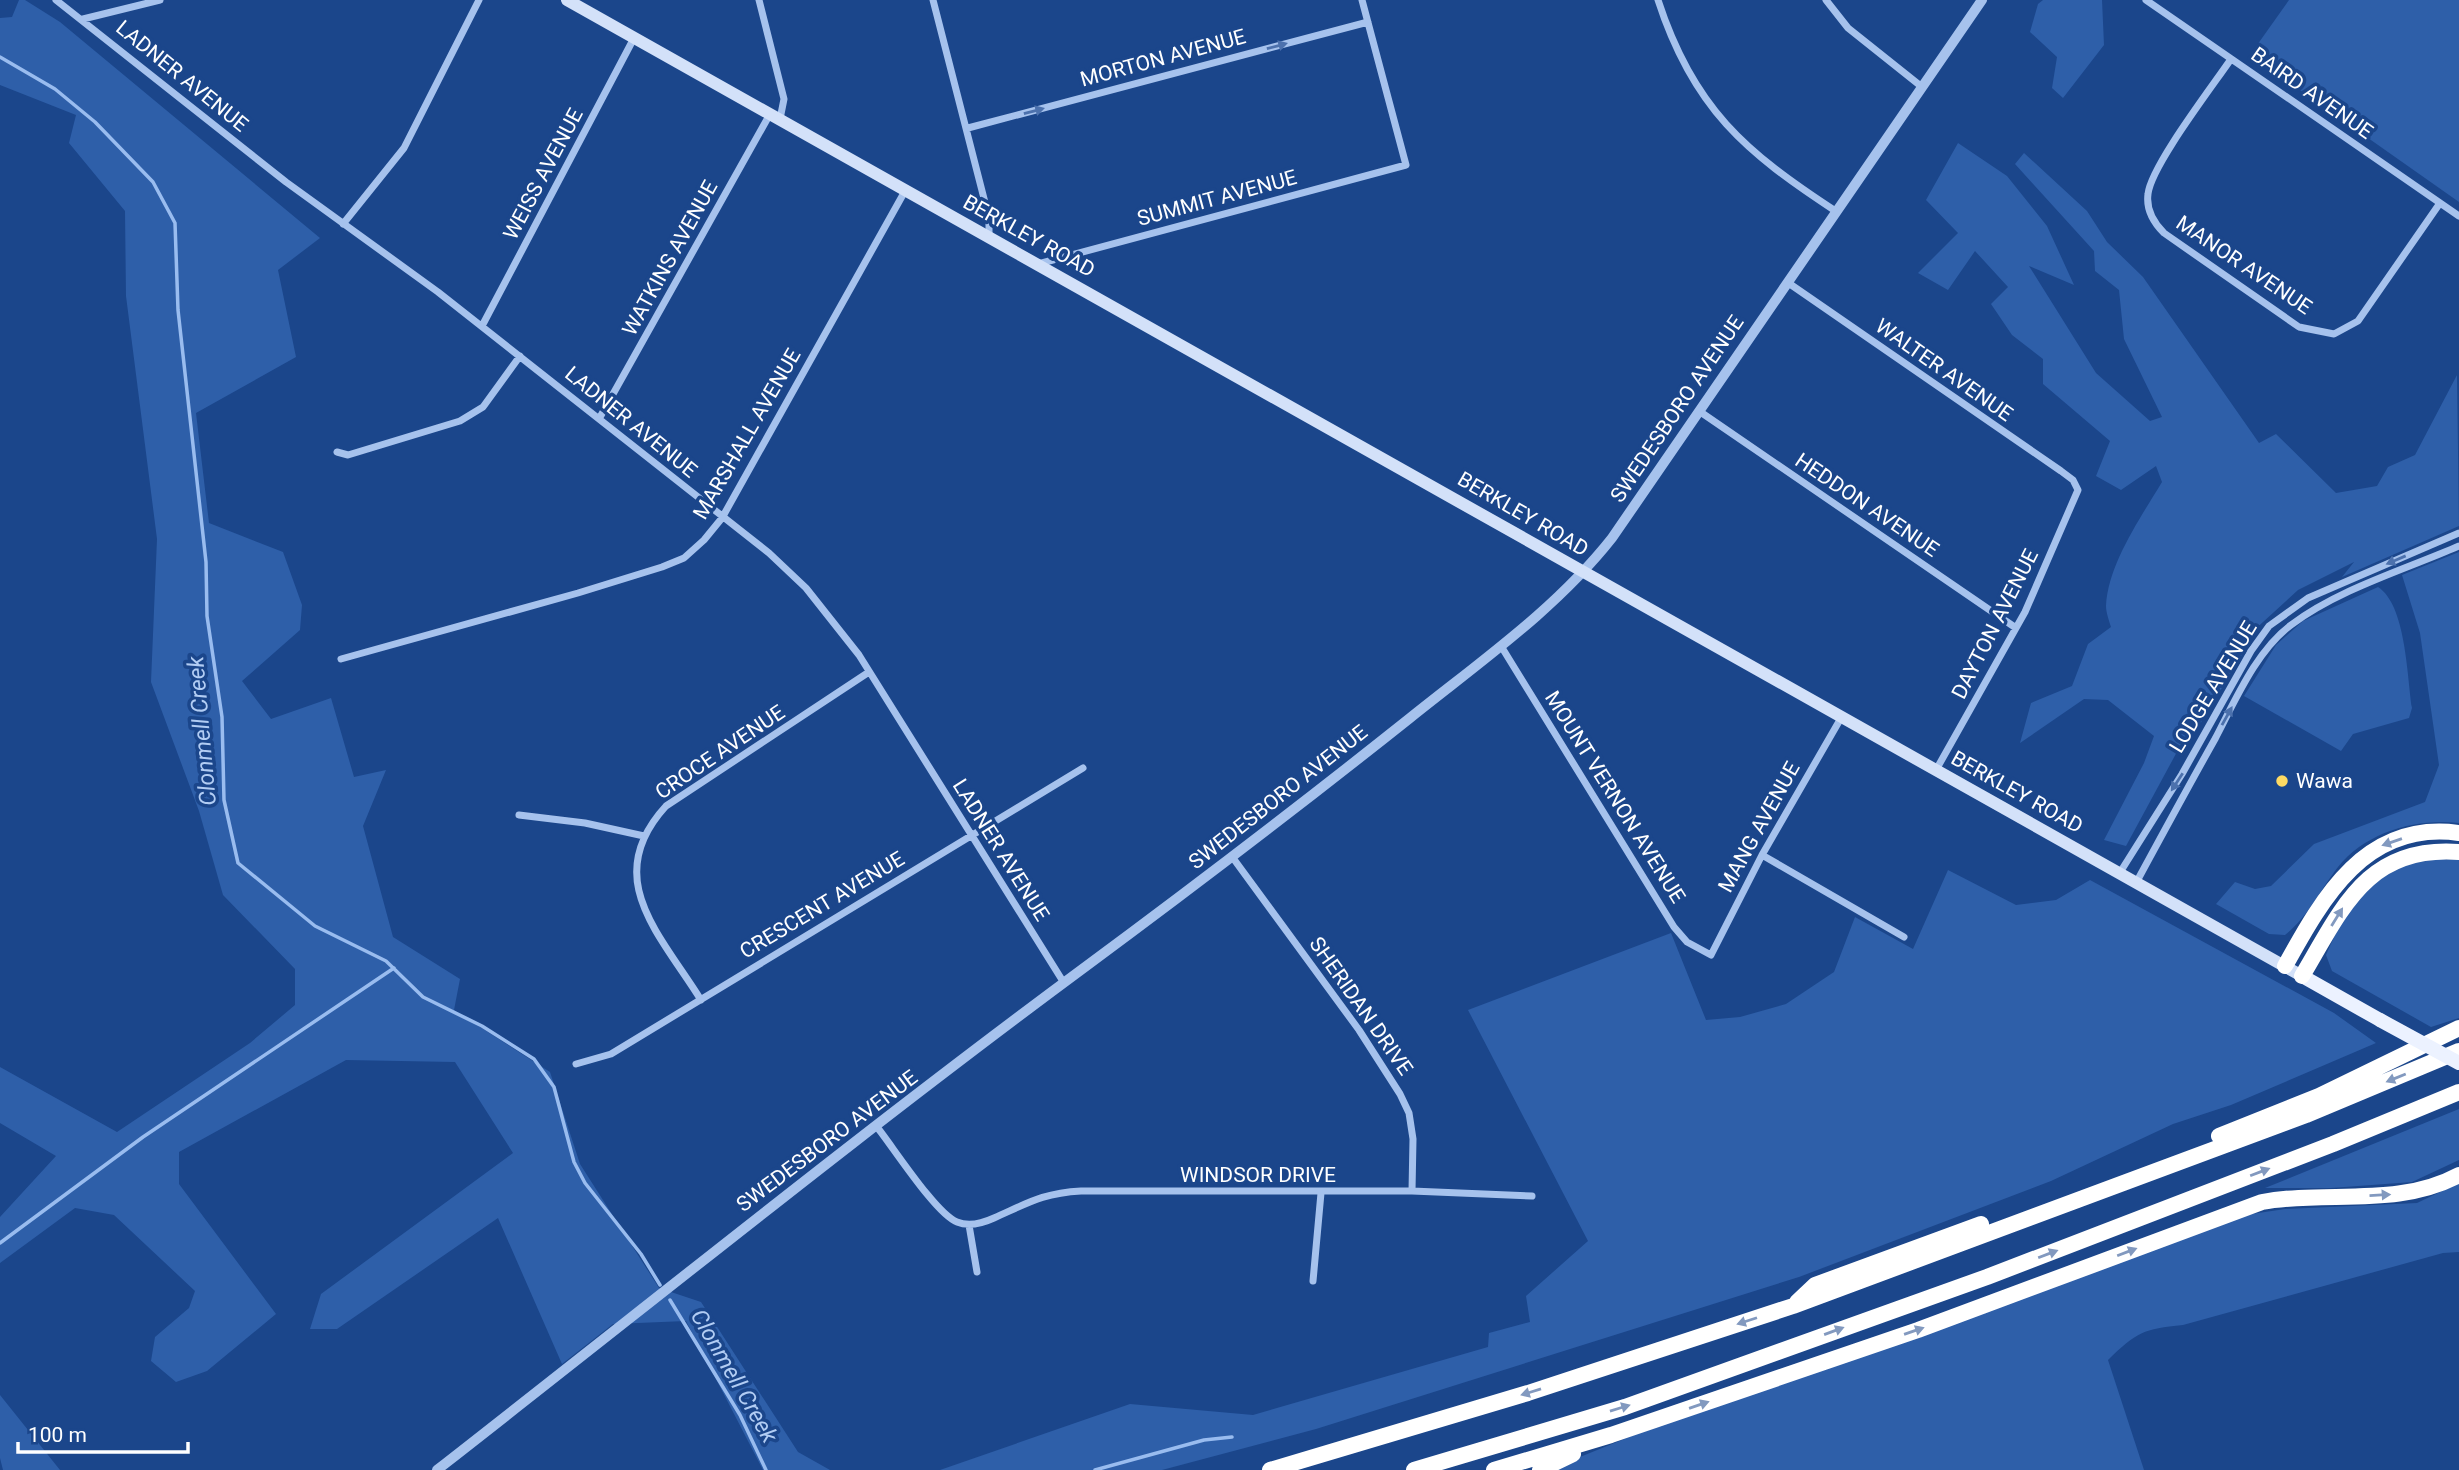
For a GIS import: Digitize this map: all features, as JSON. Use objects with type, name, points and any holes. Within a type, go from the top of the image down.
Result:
[{"type":"highway","points":[[2286,966],[2334,885],[2353,864],[2379,847],[2399,839],[2422,834],[2459,833]]},
{"type":"highway","points":[[2302,976],[2350,895],[2367,879],[2404,858],[2444,850],[2459,852]]},
{"type":"highway","points":[[1793,1306],[1815,1285],[2286,1110],[2459,1028]]},
{"type":"highway","points":[[1270,1470],[1528,1393],[1793,1306],[2293,1120],[2459,1051]]},
{"type":"highway","points":[[1414,1470],[1625,1407],[1987,1277],[2333,1144],[2459,1091]]},
{"type":"highway","points":[[1494,1470],[1611,1434],[1918,1331],[2262,1202],[2285,1198],[2403,1194],[2424,1190],[2459,1175]]},
{"type":"highway","points":[[1540,1470],[1611,1434]]},
{"type":"main road","name":"BERKLEY ROAD","points":[[567,0],[2135,884],[2459,1063]]},
{"type":"street","name":"LADNER AVENUE","points":[[56,0],[344,224],[482,326],[769,553],[806,588],[869,672],[1064,983]]},
{"type":"street","points":[[83,19],[160,0]]},
{"type":"street","points":[[344,224],[404,148],[480,0]]},
{"type":"street","points":[[759,0],[784,99],[775,117]]},
{"type":"street","points":[[933,0],[968,128],[989,218],[989,237]]},
{"type":"street","points":[[1364,0],[1368,22]]},
{"type":"street","points":[[1658,0],[1690,76],[1723,123],[1777,172],[1837,212]]},
{"type":"street","points":[[1826,0],[1848,28],[1922,87]]},
{"type":"street","name":"SWEDESBORO AVENUE","points":[[437,1470],[1064,983],[1233,858],[1501,646],[1584,573],[1612,538],[1982,0]]},
{"type":"street","name":"BAIRD AVENUE","points":[[2146,0],[2459,216]]},
{"type":"street","name":"MORTON AVENUE","points":[[968,128],[1368,22]]},
{"type":"street","name":"SUMMIT AVENUE","points":[[1036,265],[1406,165],[1368,22]]},
{"type":"street","name":"WEISS AVENUE","points":[[482,326],[634,38]]},
{"type":"street","name":"MANOR AVENUE","points":[[2231,59],[2155,170],[2147,198],[2150,211],[2164,233],[2299,327],[2334,334],[2358,321],[2440,202]]},
{"type":"street","name":"WATKINS AVENUE","points":[[599,419],[775,117]]},
{"type":"street","name":"MARSHALL AVENUE","points":[[341,659],[578,593],[684,558],[704,540],[722,518],[905,191]]},
{"type":"street","name":"WALTER AVENUE","points":[[1787,282],[2061,471],[2073,480],[2078,490]]},
{"type":"street","points":[[337,452],[348,455],[460,421],[483,407],[520,356]]},
{"type":"street","name":"HEDDON AVENUE","points":[[1699,411],[2016,628]]},
{"type":"street","name":"DAYTON AVENUE","points":[[1936,771],[2016,628],[2068,519],[2078,490]]},
{"type":"street","name":"LODGE AVENUE","points":[[2119,874],[2182,774],[2251,651],[2269,626],[2308,598],[2459,533]]},
{"type":"street","name":"LODGE AVENUE","points":[[2135,884],[2228,713],[2258,662],[2279,635],[2301,618],[2348,594],[2459,546]]},
{"type":"street","name":"MOUNT VERNON AVENUE","points":[[1501,646],[1674,927],[1687,942],[1711,956]]},
{"type":"street","name":"CROCE AVENUE","points":[[701,1000],[639,896],[635,864],[644,836],[666,806],[869,672]]},
{"type":"street","name":"MANG AVENUE","points":[[1711,956],[1762,855],[1841,718]]},
{"type":"street","name":"CRESCENT AVENUE","points":[[576,1064],[611,1054],[1083,768]]},
{"type":"street","points":[[519,815],[585,822],[644,836]]},
{"type":"street","points":[[1762,855],[1904,937]]},
{"type":"street","name":"SHERIDAN DRIVE","points":[[1233,858],[1359,1030],[1400,1094],[1409,1113],[1413,1139],[1412,1191]]},
{"type":"street","points":[[877,1127],[942,1210],[957,1222],[969,1225],[977,1272]]},
{"type":"street","name":"WINDSOR DRIVE","points":[[969,1225],[990,1220],[1045,1194],[1062,1192],[1412,1191],[1532,1196]]},
{"type":"street","points":[[1313,1281],[1321,1193]]},
{"type":"shaded area","points":[[19,0],[25,0],[60,22],[320,238],[278,270],[296,357],[196,413],[209,523],[283,552],[302,605],[300,630],[242,681],[271,719],[331,698],[354,777],[386,770],[363,826],[393,937],[460,979],[454,1010],[550,1072],[580,1164],[659,1288],[701,1302],[798,1452],[830,1470],[763,1470],[686,1321],[613,1324],[562,1364],[498,1218],[337,1329],[310,1329],[321,1294],[513,1153],[455,1062],[346,1060],[179,1152],[179,1184],[276,1314],[207,1371],[176,1382],[151,1361],[155,1337],[189,1308],[195,1291],[114,1215],[75,1208],[0,1263],[0,1217],[56,1156],[0,1123],[0,1067],[117,1132],[250,1043],[295,1005],[295,969],[223,895],[199,811],[151,682],[157,539],[126,296],[125,211],[69,143],[76,115],[0,85],[0,18],[12,17]]},
{"type":"shaded area","points":[[2043,0],[2102,0],[2104,45],[2063,98],[2052,88],[2057,57],[2030,32],[2038,4]]},
{"type":"shaded area","points":[[2289,0],[2459,0],[2459,202],[2250,55]]},
{"type":"shaded area","points":[[1958,143],[2007,176],[2047,226],[2074,285],[2029,266],[2096,373],[2150,421],[2162,417],[2124,339],[2119,290],[2095,271],[2094,251],[2015,164],[2024,153],[2087,211],[2107,242],[2143,277],[2259,443],[2276,434],[2336,493],[2377,486],[2388,467],[2415,455],[2457,375],[2459,526],[2342,577],[2354,562],[2298,590],[2240,643],[2246,648],[2191,739],[2185,737],[2126,846],[2104,840],[2144,763],[2154,736],[2108,700],[2084,699],[2020,743],[2031,703],[2072,686],[2088,644],[2111,627],[2106,606],[2113,574],[2127,541],[2162,482],[2156,466],[2121,490],[2096,476],[2110,441],[2043,384],[2043,359],[2012,335],[1991,304],[2008,287],[1975,251],[1948,290],[1918,273],[1958,233],[1926,200]]},
{"type":"shaded area","points":[[2459,552],[2459,823],[2409,825],[2377,836],[2363,845],[2338,867],[2307,912],[2285,935],[2269,934],[2216,904],[2235,882],[2255,889],[2271,886],[2314,844],[2425,802],[2439,765],[2420,633],[2402,575]]},
{"type":"shaded area","points":[[2378,587],[2387,596],[2400,624],[2412,708],[2409,718],[2353,734],[2341,751],[2244,696],[2276,645],[2303,621]]},
{"type":"shaded area","points":[[2436,859],[2459,860],[2459,1018],[2431,1027],[2332,971],[2326,955],[2346,916],[2374,882],[2398,867]]},
{"type":"shaded area","points":[[1948,870],[2016,905],[2056,900],[2090,880],[2334,1013],[2376,1043],[2231,1105],[2173,1124],[2051,1181],[1799,1277],[1316,1429],[1162,1470],[940,1470],[1130,1404],[1253,1415],[1488,1347],[1489,1333],[1530,1322],[1526,1296],[1588,1241],[1468,1010],[1671,933],[1706,1020],[1740,1017],[1786,1004],[1834,972],[1855,917],[1913,949]]},
{"type":"shaded area","points":[[2459,1109],[2459,1160],[2412,1182],[2331,1188],[2265,1188]]},
{"type":"shaded area","points":[[2459,1183],[2459,1252],[2443,1253],[2183,1325],[2149,1330],[2134,1338],[2108,1360],[2144,1470],[1548,1470],[1639,1433],[2245,1215],[2285,1209],[2417,1203]]},
{"type":"shaded area","points":[[0,1395],[60,1470],[3,1470],[0,1458]]},
{"type":"waterway","name":"Clonmell Creek","points":[[0,57],[55,89],[95,122],[153,182],[175,223],[178,310],[206,562],[207,616],[222,717],[224,800],[238,863],[315,926],[386,961],[423,997],[482,1026],[534,1059],[554,1087],[574,1162],[585,1183],[641,1254],[660,1285]]},
{"type":"waterway","points":[[0,1243],[143,1137],[394,968]]},
{"type":"waterway","name":"Clonmell Creek","points":[[670,1300],[740,1415],[766,1470]]},
{"type":"waterway","points":[[1095,1470],[1204,1440],[1232,1437]]},
{"type":"place","name":"Wawa","points":[[2282,781]]}]
